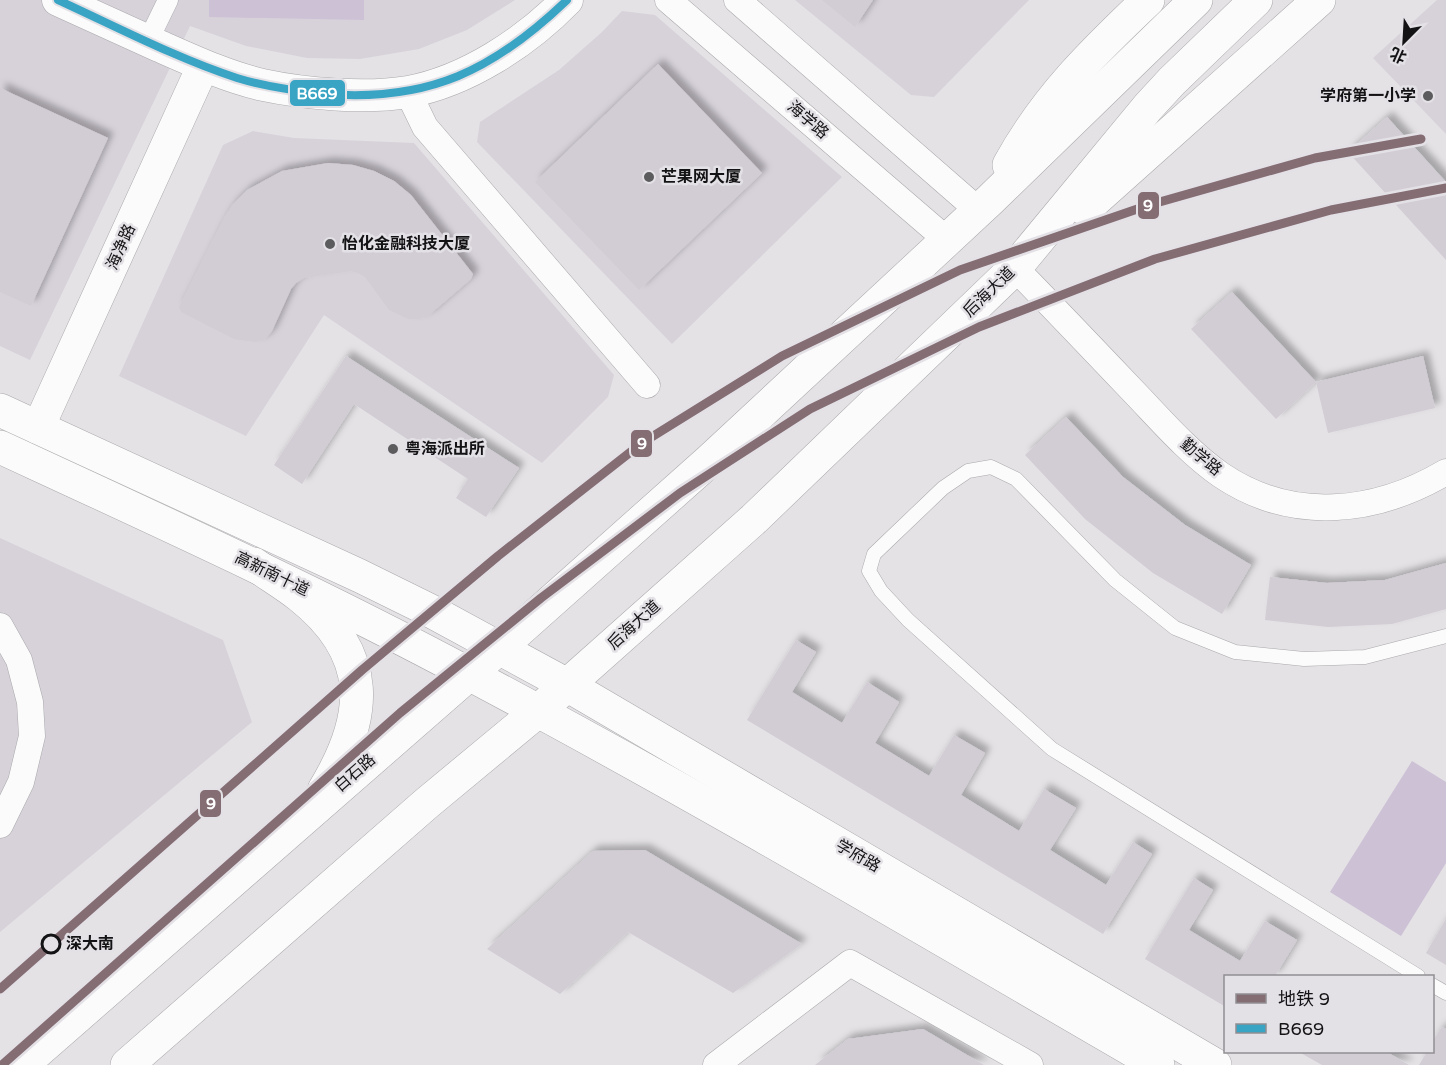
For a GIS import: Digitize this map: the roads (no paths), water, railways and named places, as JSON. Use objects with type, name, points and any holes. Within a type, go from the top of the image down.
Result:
[{"type":"main road","points":[[984,205],[1043,110],[1081,66],[1148,0]]},
{"type":"main road","name":"后海大道","points":[[567,685],[754,519],[1015,268],[1148,107],[1256,0]]},
{"type":"main road","points":[[1015,268],[1053,237],[1319,0]]},
{"type":"main road","points":[[499,648],[709,461],[947,240],[1186,10]]},
{"type":"main road","name":"高新南十道","points":[[0,410],[360,576],[499,648]]},
{"type":"main road","name":"高新南十道","points":[[0,447],[254,564],[538,711]]},
{"type":"main road","points":[[254,564],[300,596],[321,615],[352,662],[357,684],[357,709],[352,729],[340,764],[312,810]]},
{"type":"main road","name":"白石路","points":[[22,1065],[499,648]]},
{"type":"main road","name":"学府路","points":[[499,648],[567,685],[1215,1065]]},
{"type":"main road","points":[[127,1065],[427,803],[567,685]]},
{"type":"main road","name":"学府路","points":[[538,711],[671,783],[1158,1065]]},
{"type":"street","points":[[58,0],[203,66],[262,85],[309,92],[366,95],[408,92],[481,66],[518,43],[551,17],[567,0]]},
{"type":"street","points":[[148,41],[168,0]]},
{"type":"street","name":"海学路","points":[[668,0],[947,240]]},
{"type":"street","points":[[737,0],[984,205]]},
{"type":"street","name":"海净路","points":[[38,428],[203,66]]},
{"type":"street","points":[[408,92],[425,127],[647,385]]},
{"type":"street","name":"勤学路","points":[[1015,268],[1184,444],[1221,475],[1258,496],[1301,506],[1349,507],[1399,494],[1446,472]]},
{"type":"street","points":[[0,626],[19,660],[30,702],[32,736],[21,782],[0,825]]},
{"type":"street","points":[[716,1065],[850,963],[1030,1065]]},
{"type":"lane","points":[[1416,975],[1052,749],[908,620],[881,591],[869,571],[874,554],[943,488],[968,471],[991,467],[1016,478],[1115,580],[1175,628],[1235,652],[1304,660],[1365,657],[1446,636]]},
{"type":"metro line","name":"9","points":[[0,989],[362,670],[498,556],[642,443],[782,356],[960,270],[1149,205],[1315,158],[1421,139]]},
{"type":"metro line","name":"9","points":[[2,1065],[400,713],[541,598],[680,493],[810,409],[979,327],[1155,259],[1331,210],[1446,188]]},
{"type":"place","name":"学府第一小学","points":[[1428,96]]},
{"type":"place","name":"芒果网大厦","points":[[649,177]]},
{"type":"place","name":"怡化金融科技大厦","points":[[330,244]]},
{"type":"place","name":"粤海派出所","points":[[393,449]]},
{"type":"place","name":"深大南","points":[[51,944]]}]
